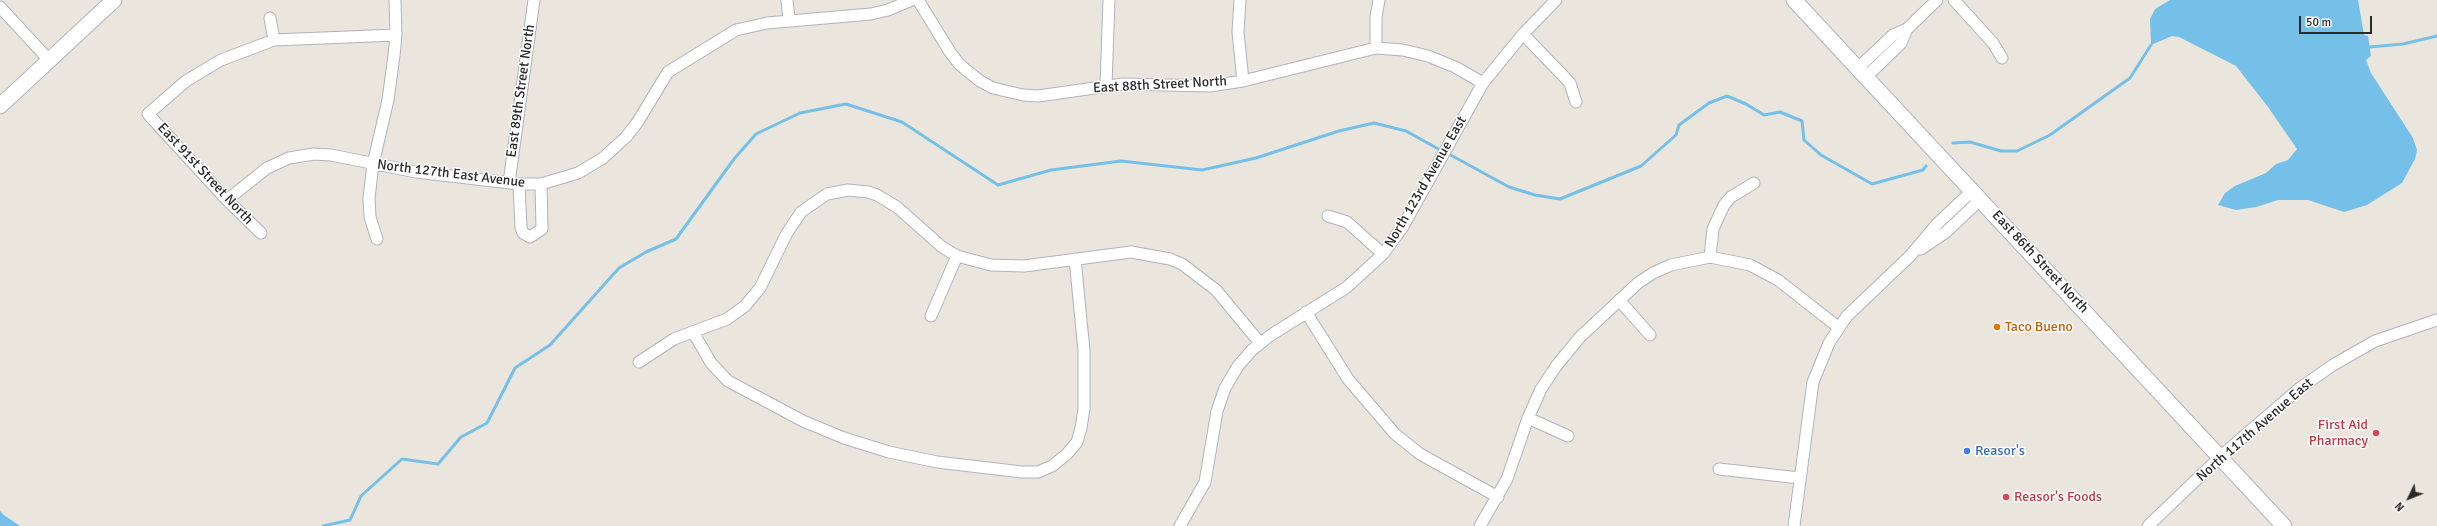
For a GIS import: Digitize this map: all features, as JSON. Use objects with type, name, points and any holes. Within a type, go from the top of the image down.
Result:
[{"type":"main road","points":[[0,106],[114,0]]},
{"type":"main road","name":"East 86th Street North","points":[[1794,0],[1977,194],[2284,526]]},
{"type":"street","points":[[377,239],[370,217],[369,198],[373,164],[388,100],[396,35],[395,0]]},
{"type":"street","name":"East 89th Street North","points":[[534,0],[514,184],[522,233],[530,237],[542,229],[542,184]]},
{"type":"street","points":[[787,0],[789,20]]},
{"type":"street","name":"North 127th East Avenue","points":[[227,200],[254,176],[288,158],[314,154],[331,155],[416,172],[514,184],[542,184],[578,173],[615,149],[637,123],[658,85],[677,66],[736,30],[751,25],[789,20],[871,14],[888,10],[912,0]]},
{"type":"street","name":"East 88th Street North","points":[[918,0],[950,52],[960,65],[980,81],[993,88],[1008,92],[1038,96],[1106,85],[1210,86],[1243,81],[1376,48],[1403,50],[1428,56],[1455,67],[1483,83]]},
{"type":"street","points":[[1106,85],[1109,0]]},
{"type":"street","points":[[1240,0],[1238,32],[1243,81]]},
{"type":"street","points":[[1376,48],[1376,18],[1379,0]]},
{"type":"street","name":"North 123rd Avenue East","points":[[1180,526],[1205,482],[1217,412],[1225,388],[1238,366],[1260,343],[1347,287],[1383,254],[1402,228],[1483,83],[1523,34],[1556,0]]},
{"type":"street","points":[[1862,72],[1901,43],[1907,29],[1937,0]]},
{"type":"street","points":[[1954,0],[1993,43],[2002,58]]},
{"type":"street","points":[[0,7],[49,60]]},
{"type":"street","points":[[270,18],[274,40],[396,35]]},
{"type":"street","points":[[1523,34],[1570,83],[1576,102]]},
{"type":"street","name":"East 91st Street North","points":[[261,233],[227,200],[148,114],[186,81],[221,60],[274,40]]},
{"type":"street","points":[[1710,257],[1713,229],[1724,205],[1731,196],[1754,183]]},
{"type":"street","points":[[639,362],[663,345],[728,319],[752,298],[760,288],[794,221],[801,212],[827,194],[848,190],[868,192],[878,195],[897,206],[932,239],[958,256],[991,265],[1024,266],[1131,252],[1151,254],[1182,264],[1216,290],[1260,343]]},
{"type":"street","points":[[1794,526],[1813,382],[1829,343],[1838,327],[1867,295],[1910,256],[1946,232],[1977,194]]},
{"type":"street","points":[[1328,216],[1346,222],[1383,254]]},
{"type":"street","points":[[931,316],[958,256]]},
{"type":"street","points":[[1480,526],[1507,479],[1528,418],[1541,389],[1566,353],[1619,300],[1643,280],[1671,265],[1710,257],[1731,260],[1761,269],[1778,280],[1838,327]]},
{"type":"street","points":[[693,332],[711,363],[728,381],[803,421],[844,438],[889,452],[937,462],[1022,472],[1038,472],[1052,466],[1067,454],[1077,442],[1084,409],[1084,351],[1075,259]]},
{"type":"street","points":[[1619,300],[1650,335]]},
{"type":"street","points":[[1306,312],[1351,384],[1395,434],[1420,454],[1498,497]]},
{"type":"street","name":"North 117th Avenue East","points":[[2148,526],[2220,457],[2300,388],[2333,365],[2375,341],[2437,320]]},
{"type":"street","points":[[1528,418],[1568,436]]},
{"type":"street","points":[[1719,469],[1800,478]]},
{"type":"water","points":[[2170,0],[2358,0],[2364,35],[2368,36],[2371,56],[2366,60],[2371,73],[2413,138],[2417,150],[2415,159],[2402,183],[2367,205],[2344,212],[2308,200],[2278,200],[2256,207],[2236,210],[2218,205],[2225,193],[2235,186],[2266,173],[2276,164],[2288,160],[2297,149],[2268,107],[2236,66],[2179,37],[2172,36],[2151,45],[2150,19],[2155,9]]},
{"type":"water","points":[[0,511],[4,515],[20,526],[0,526]]},
{"type":"waterway","points":[[2370,47],[2403,44],[2437,36]]},
{"type":"waterway","points":[[1953,143],[1970,142],[2001,151],[2017,151],[2050,135],[2130,78],[2151,45]]},
{"type":"waterway","points":[[1447,153],[1509,187],[1535,195],[1560,199],[1641,166],[1676,135],[1679,125],[1709,103],[1727,96],[1746,104],[1764,115],[1780,112],[1802,121],[1804,140],[1821,155],[1872,184],[1923,170],[1926,166]]},
{"type":"waterway","points":[[323,526],[350,520],[361,496],[402,459],[438,464],[461,437],[487,423],[515,368],[550,345],[619,268],[646,252],[676,239],[734,159],[756,134],[800,113],[846,104],[902,122],[998,185],[1051,170],[1121,161],[1202,170],[1256,158],[1339,131],[1374,123],[1406,131],[1442,151]]},
{"type":"place","name":"Taco Bueno","points":[[1997,327]]},
{"type":"place","name":"First Aid Pharmacy","points":[[2376,433]]},
{"type":"place","name":"Reasor's","points":[[1967,451]]},
{"type":"place","name":"Reasor's Foods","points":[[2006,497]]}]
